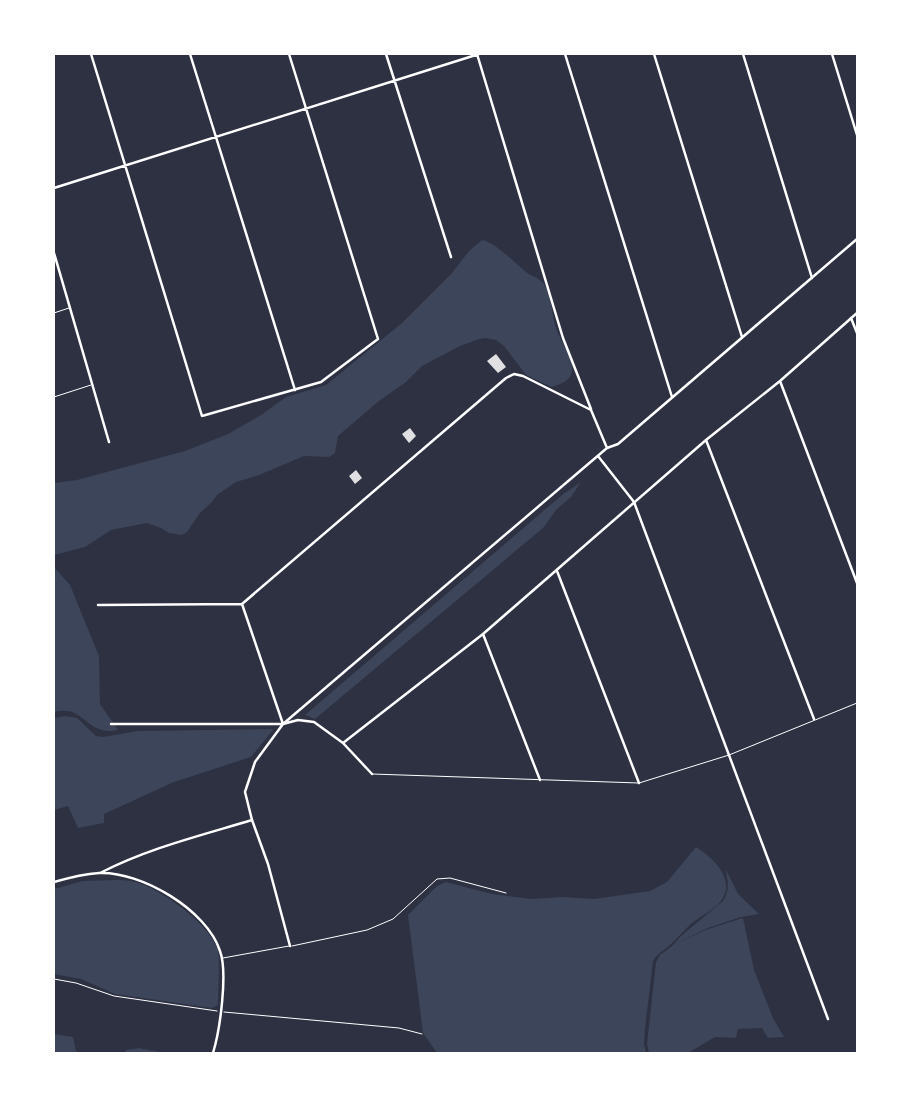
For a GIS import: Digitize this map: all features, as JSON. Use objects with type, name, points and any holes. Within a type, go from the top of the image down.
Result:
[{"type":"street","points":[[91,54],[202,416],[321,382],[378,339],[332,187],[305,108],[289,54]]},
{"type":"street","points":[[190,54],[295,390]]},
{"type":"street","points":[[386,54],[451,257]]},
{"type":"street","points":[[54,188],[478,54],[563,338],[607,448]]},
{"type":"street","points":[[565,54],[672,397]]},
{"type":"street","points":[[654,54],[742,338]]},
{"type":"street","points":[[743,54],[812,278]]},
{"type":"street","points":[[832,54],[857,135]]},
{"type":"street","points":[[290,946],[268,864],[252,820],[245,792],[255,762],[283,724],[607,448],[618,444],[857,239]]},
{"type":"street","points":[[54,253],[109,442]]},
{"type":"street","points":[[343,743],[483,634],[706,440],[780,381],[857,313]]},
{"type":"street","points":[[851,318],[857,333]]},
{"type":"street","points":[[98,605],[242,604],[506,378],[514,374],[523,376],[591,410]]},
{"type":"street","points":[[780,381],[857,584]]},
{"type":"street","points":[[706,440],[814,720]]},
{"type":"street","points":[[598,456],[634,502],[828,1018]]},
{"type":"street","points":[[557,571],[639,783]]},
{"type":"street","points":[[242,604],[283,724]]},
{"type":"street","points":[[483,634],[540,780]]},
{"type":"street","points":[[111,724],[283,724],[298,720],[314,722],[343,743],[372,774]]},
{"type":"street","points":[[54,882],[100,873],[130,858],[165,845],[252,820]]},
{"type":"street","points":[[100,873],[132,878],[159,889],[184,904],[208,928],[220,950],[222,958],[222,1012],[213,1053]]},
{"type":"lane","points":[[54,313],[70,308]]},
{"type":"lane","points":[[54,397],[92,385]]},
{"type":"lane","points":[[372,774],[639,783],[729,755],[857,703]]},
{"type":"lane","points":[[222,958],[367,930],[393,919],[437,879],[450,878],[506,892]]},
{"type":"path","points":[[54,979],[76,983],[114,996],[222,1012],[399,1028],[422,1034]]},
{"type":"shaded area","points":[[482,240],[499,249],[526,272],[544,284],[549,295],[557,331],[571,362],[572,371],[567,380],[552,387],[526,375],[504,346],[496,340],[485,338],[479,339],[460,346],[422,366],[406,382],[379,401],[338,436],[335,453],[329,457],[304,456],[259,475],[236,482],[217,495],[200,513],[187,532],[182,535],[169,533],[161,528],[147,523],[111,530],[85,547],[54,555],[54,483],[77,480],[185,451],[228,434],[261,415],[286,397],[326,385],[402,323],[452,273],[469,251]]},
{"type":"shaded area","points":[[581,482],[571,497],[557,509],[543,528],[315,719],[305,715],[562,495]]},
{"type":"shaded area","points":[[54,567],[70,585],[99,656],[100,704],[118,730],[107,731],[99,729],[73,712],[54,712]]},
{"type":"shaded area","points":[[65,716],[77,718],[96,736],[103,737],[138,731],[273,730],[251,757],[174,782],[104,814],[104,823],[78,828],[68,806],[54,810],[54,718]]},
{"type":"shaded area","points":[[696,847],[709,857],[720,870],[726,885],[725,893],[718,904],[692,923],[653,961],[645,1029],[644,1044],[646,1053],[437,1053],[423,1033],[408,915],[437,886],[446,882],[492,894],[531,899],[562,897],[594,899],[650,891],[667,882]]},
{"type":"shaded area","points":[[725,868],[738,894],[759,914],[741,917],[708,928],[675,944],[708,929],[743,918],[754,970],[773,1018],[784,1037],[768,1038],[762,1028],[738,1029],[736,1038],[715,1037],[688,1053],[649,1053],[647,1044],[656,962],[660,955],[723,901],[727,893],[728,885]]},
{"type":"shaded area","points":[[125,880],[142,884],[168,898],[194,918],[205,929],[218,950],[218,1005],[212,1008],[115,994],[81,979],[54,974],[54,889],[82,881]]},
{"type":"shaded area","points":[[54,1034],[73,1037],[76,1051],[82,1053],[54,1053]]},
{"type":"shaded area","points":[[139,1048],[165,1053],[125,1053],[126,1050]]},
{"type":"building","points":[[496,354],[506,367],[498,373],[487,361]]},
{"type":"building","points":[[410,428],[416,436],[409,443],[402,434]]},
{"type":"building","points":[[356,470],[362,478],[355,484],[349,476]]}]
